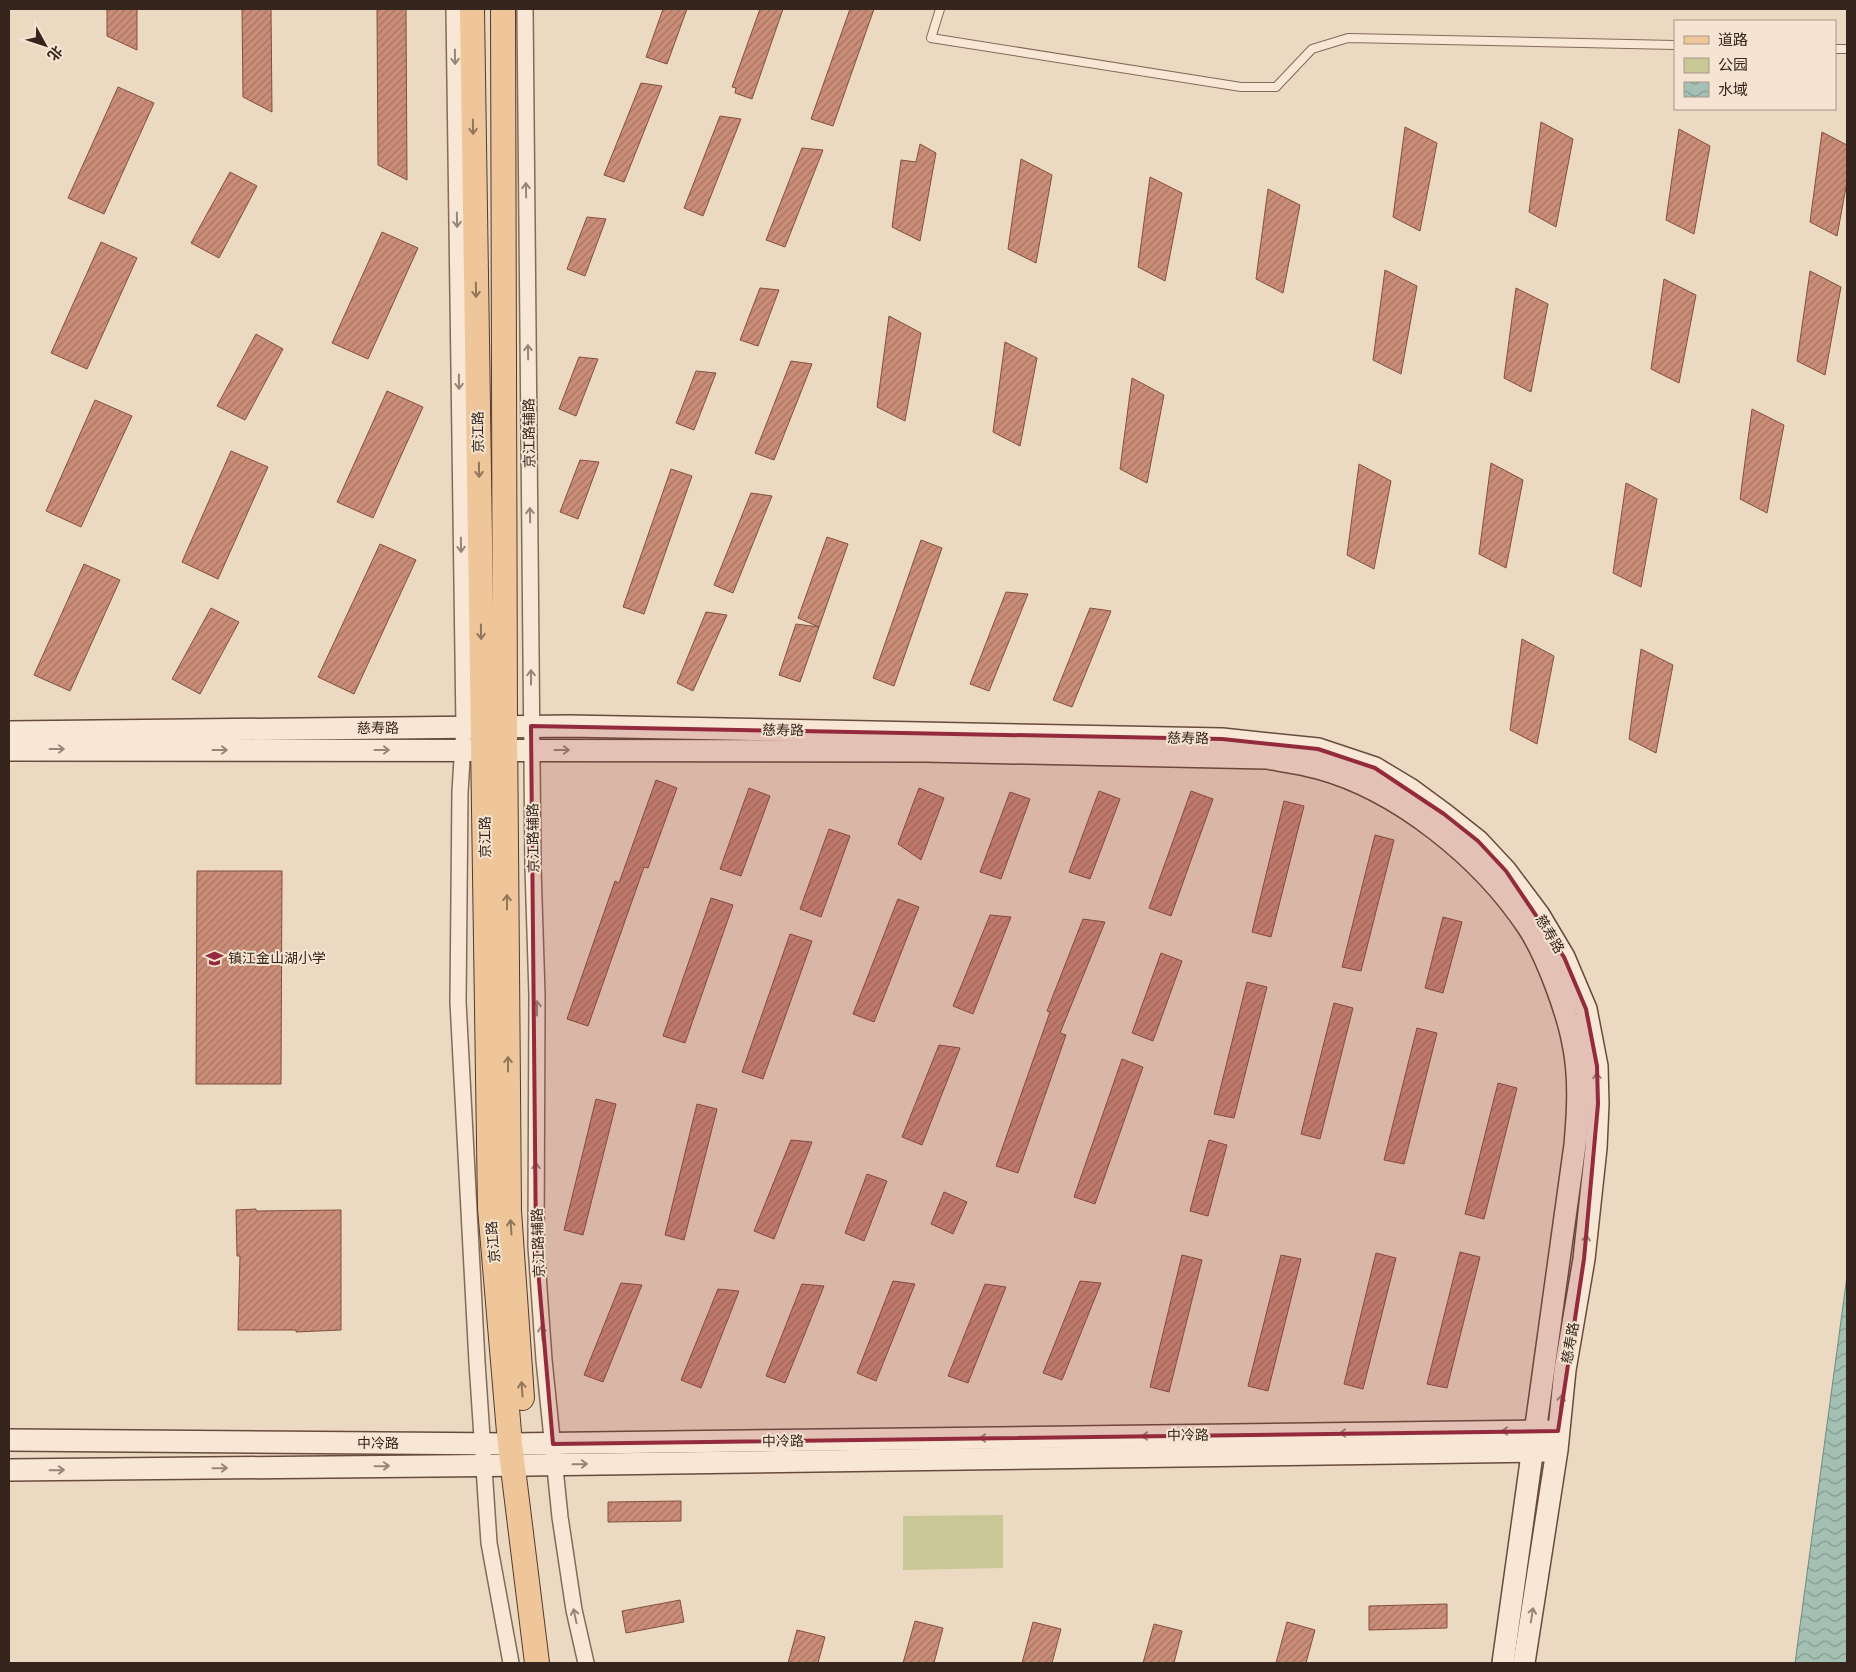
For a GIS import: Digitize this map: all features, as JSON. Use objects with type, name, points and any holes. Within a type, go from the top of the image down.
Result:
[{"type":"main road","name":"京江路","points":[[472,9],[490,1208],[519,1454],[537,1663]]},
{"type":"main road","name":"京江路","points":[[484,727],[503,9]]},
{"type":"main road","name":"京江路","points":[[519,1454],[554,1663]]},
{"type":"street","points":[[454,9],[484,727]]},
{"type":"street","name":"京江路辅路","points":[[525,9],[531,726],[536,995],[536,1246],[544,1360],[560,1517],[574,1610],[586,1663]]},
{"type":"street","name":"慈寿路","points":[[9,732],[531,726],[1222,739],[1318,750],[1374,768],[1410,789],[1478,840],[1506,871],[1539,915],[1564,957],[1586,1009],[1597,1066],[1596,1148],[1584,1259],[1565,1370],[1557,1441],[1524,1663]]},
{"type":"street","name":"慈寿路","points":[[9,750],[925,751],[1266,758],[1319,768],[1367,787],[1404,807],[1441,832],[1470,858],[1500,891],[1528,928],[1547,964],[1573,1043],[1579,1099],[1576,1145],[1503,1663]]},
{"type":"street","points":[[484,750],[460,792],[458,1002],[489,1543],[511,1663]]},
{"type":"street","name":"中冷路","points":[[9,1440],[483,1444],[519,1454],[1557,1441]]},
{"type":"street","name":"中冷路","points":[[9,1470],[484,1465],[519,1454]]},
{"type":"lane","points":[[940,9],[931,38],[1241,87],[1276,87],[1312,49],[1348,38],[1674,45]]},
{"type":"highlighted area","points":[[531,726],[1222,739],[1318,749],[1375,768],[1444,814],[1478,841],[1506,871],[1564,957],[1586,1009],[1597,1066],[1598,1104],[1584,1259],[1558,1431],[553,1444],[536,1246]]},
{"type":"green space","points":[[1003,1515],[1003,1568],[903,1570],[903,1516]]},
{"type":"water","points":[[1847,1276],[1847,1663],[1795,1663]]},
{"type":"building","points":[[107,9],[137,9],[137,50],[107,36]]},
{"type":"building","points":[[242,9],[271,9],[272,112],[243,97]]},
{"type":"building","points":[[377,9],[406,9],[407,180],[378,165]]},
{"type":"building","points":[[663,9],[687,9],[667,64],[646,57]]},
{"type":"building","points":[[760,9],[783,9],[752,99],[735,93],[736,88],[732,87]]},
{"type":"building","points":[[850,9],[874,9],[833,126],[811,119]]},
{"type":"building","points":[[641,83],[662,86],[624,182],[604,175]]},
{"type":"building","points":[[118,87],[154,103],[104,214],[68,198]]},
{"type":"building","points":[[720,116],[741,119],[703,216],[684,208]]},
{"type":"building","points":[[1541,122],[1573,139],[1556,227],[1529,212]]},
{"type":"building","points":[[1405,127],[1437,143],[1420,231],[1393,217]]},
{"type":"building","points":[[1679,129],[1710,146],[1694,234],[1666,220]]},
{"type":"building","points":[[1822,132],[1847,145],[1847,182],[1837,236],[1810,222]]},
{"type":"building","points":[[920,144],[936,153],[920,241],[892,227],[901,160],[916,162]]},
{"type":"building","points":[[802,148],[823,150],[785,247],[766,240]]},
{"type":"building","points":[[1021,159],[1052,175],[1036,263],[1008,249]]},
{"type":"building","points":[[230,172],[257,186],[219,258],[191,243]]},
{"type":"building","points":[[1150,177],[1182,193],[1165,281],[1138,267]]},
{"type":"building","points":[[1268,189],[1300,205],[1283,293],[1256,279]]},
{"type":"building","points":[[587,217],[606,219],[585,276],[567,269]]},
{"type":"building","points":[[382,232],[418,248],[368,359],[332,343]]},
{"type":"building","points":[[101,242],[137,258],[87,369],[51,353]]},
{"type":"building","points":[[1385,270],[1417,286],[1401,374],[1373,360]]},
{"type":"building","points":[[1810,271],[1841,287],[1825,375],[1797,361]]},
{"type":"building","points":[[1664,279],[1696,295],[1679,383],[1651,369]]},
{"type":"building","points":[[760,288],[779,290],[758,346],[740,340]]},
{"type":"building","points":[[1516,288],[1548,304],[1531,392],[1504,378]]},
{"type":"building","points":[[889,316],[921,333],[905,421],[877,407]]},
{"type":"building","points":[[256,334],[283,349],[245,420],[217,406]]},
{"type":"building","points":[[1005,342],[1037,358],[1020,446],[993,432]]},
{"type":"building","points":[[579,357],[598,359],[576,416],[559,409]]},
{"type":"building","points":[[791,361],[812,364],[774,460],[755,453]]},
{"type":"building","points":[[696,371],[716,373],[694,430],[676,423]]},
{"type":"building","points":[[1132,378],[1164,395],[1147,483],[1120,469]]},
{"type":"building","points":[[387,391],[423,407],[373,518],[337,502]]},
{"type":"building","points":[[95,400],[132,416],[81,527],[46,511]]},
{"type":"building","points":[[1752,409],[1784,425],[1767,513],[1740,499]]},
{"type":"building","points":[[231,451],[268,467],[218,579],[182,562]]},
{"type":"building","points":[[580,460],[599,462],[578,519],[560,512]]},
{"type":"building","points":[[1491,463],[1523,480],[1506,568],[1479,554]]},
{"type":"building","points":[[1359,464],[1391,481],[1374,569],[1347,555]]},
{"type":"building","points":[[671,469],[692,476],[644,614],[623,607]]},
{"type":"building","points":[[1626,483],[1657,499],[1641,587],[1613,573]]},
{"type":"building","points":[[751,493],[772,496],[733,593],[714,585]]},
{"type":"building","points":[[827,537],[848,544],[819,627],[798,618]]},
{"type":"building","points":[[921,540],[942,548],[894,686],[873,678]]},
{"type":"building","points":[[380,544],[416,560],[354,694],[318,677]]},
{"type":"building","points":[[84,564],[120,580],[70,691],[34,675]]},
{"type":"building","points":[[1006,592],[1028,594],[989,691],[970,684]]},
{"type":"building","points":[[211,608],[239,622],[200,694],[172,679]]},
{"type":"building","points":[[1090,608],[1111,611],[1072,707],[1053,700]]},
{"type":"building","points":[[706,612],[727,615],[693,691],[677,683]]},
{"type":"building","points":[[796,624],[819,627],[800,682],[779,675]]},
{"type":"building","points":[[1522,639],[1554,656],[1537,744],[1510,730]]},
{"type":"building","points":[[1641,649],[1673,665],[1656,753],[1629,739]]},
{"type":"building","points":[[656,780],[677,788],[648,868],[644,867],[588,1026],[567,1019],[615,881],[619,883]]},
{"type":"building","points":[[749,788],[770,796],[741,876],[720,869]]},
{"type":"building","points":[[919,788],[944,798],[921,860],[898,844]]},
{"type":"building","points":[[1099,791],[1120,799],[1090,879],[1069,872]]},
{"type":"building","points":[[1191,791],[1213,799],[1171,916],[1149,908]]},
{"type":"building","points":[[1010,792],[1030,799],[1001,879],[980,872]]},
{"type":"building","points":[[1284,801],[1304,806],[1271,937],[1252,932]]},
{"type":"building","points":[[829,829],[850,836],[821,917],[800,909]]},
{"type":"building","points":[[1375,835],[1394,840],[1361,971],[1342,967]]},
{"type":"building","points":[[197,871],[282,871],[281,1084],[196,1084]]},
{"type":"building","points":[[711,898],[733,905],[685,1043],[663,1036]]},
{"type":"building","points":[[898,899],[919,907],[874,1022],[853,1014]]},
{"type":"building","points":[[990,915],[1011,917],[973,1014],[953,1006]]},
{"type":"building","points":[[1443,917],[1462,922],[1443,993],[1425,988]]},
{"type":"building","points":[[1083,919],[1105,922],[1060,1033],[1066,1035],[1018,1173],[996,1166],[1050,1012],[1047,1011]]},
{"type":"building","points":[[790,934],[812,941],[763,1079],[742,1072]]},
{"type":"building","points":[[1161,953],[1182,961],[1153,1041],[1132,1033]]},
{"type":"building","points":[[1247,982],[1267,987],[1234,1118],[1214,1114]]},
{"type":"building","points":[[1334,1003],[1353,1008],[1320,1139],[1301,1134]]},
{"type":"building","points":[[1417,1028],[1437,1033],[1404,1164],[1384,1160]]},
{"type":"building","points":[[939,1045],[960,1048],[922,1145],[902,1137]]},
{"type":"building","points":[[1122,1059],[1143,1067],[1095,1204],[1074,1197]]},
{"type":"building","points":[[1498,1083],[1517,1088],[1484,1219],[1465,1214]]},
{"type":"building","points":[[596,1099],[616,1104],[583,1235],[564,1230]]},
{"type":"building","points":[[697,1104],[717,1109],[684,1240],[665,1235]]},
{"type":"building","points":[[791,1140],[812,1142],[774,1239],[754,1231]]},
{"type":"building","points":[[1209,1140],[1227,1145],[1208,1216],[1190,1211]]},
{"type":"building","points":[[867,1174],[887,1181],[864,1241],[845,1233]]},
{"type":"building","points":[[944,1192],[967,1202],[953,1234],[931,1224]]},
{"type":"building","points":[[256,1209],[256,1211],[341,1210],[341,1330],[296,1332],[296,1330],[238,1330],[240,1256],[237,1256],[236,1210]]},
{"type":"building","points":[[1460,1252],[1480,1257],[1447,1388],[1427,1384]]},
{"type":"building","points":[[1376,1253],[1396,1258],[1363,1389],[1344,1384]]},
{"type":"building","points":[[1182,1255],[1202,1260],[1169,1392],[1150,1387]]},
{"type":"building","points":[[1281,1255],[1301,1259],[1268,1391],[1248,1386]]},
{"type":"building","points":[[893,1281],[915,1284],[876,1381],[857,1373]]},
{"type":"building","points":[[1080,1281],[1101,1283],[1062,1380],[1043,1373]]},
{"type":"building","points":[[621,1283],[642,1285],[603,1382],[584,1375]]},
{"type":"building","points":[[802,1284],[824,1286],[785,1383],[766,1376]]},
{"type":"building","points":[[985,1284],[1006,1287],[968,1383],[948,1376]]},
{"type":"building","points":[[718,1289],[739,1291],[701,1388],[681,1380]]},
{"type":"building","points":[[681,1501],[681,1521],[608,1522],[608,1502]]},
{"type":"building","points":[[680,1600],[684,1622],[626,1633],[622,1611]]},
{"type":"building","points":[[1447,1604],[1447,1628],[1369,1630],[1369,1606]]},
{"type":"building","points":[[915,1621],[943,1628],[934,1663],[903,1663]]},
{"type":"building","points":[[1033,1622],[1061,1629],[1052,1663],[1022,1663]]},
{"type":"building","points":[[1287,1622],[1315,1630],[1306,1663],[1276,1663]]},
{"type":"building","points":[[1154,1624],[1182,1631],[1174,1663],[1143,1663]]},
{"type":"building","points":[[797,1630],[825,1637],[818,1663],[788,1663]]},
{"type":"place","name":"镇江金山湖小学","points":[[214,958]]}]
